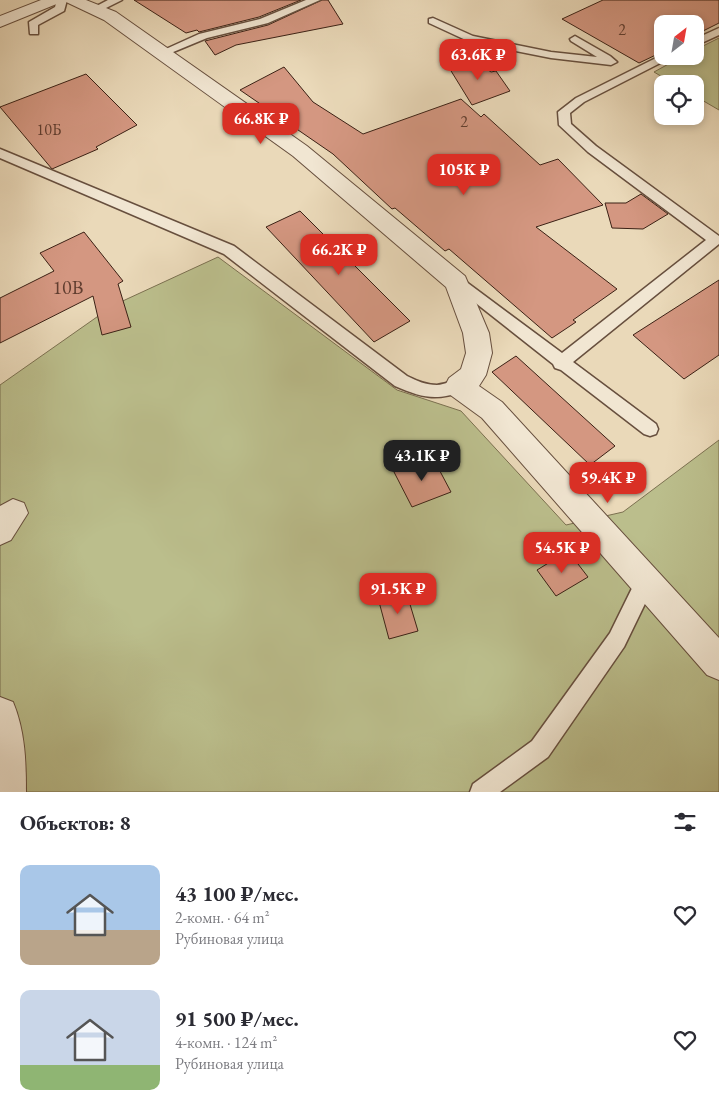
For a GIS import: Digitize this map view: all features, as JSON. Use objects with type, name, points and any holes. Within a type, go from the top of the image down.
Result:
[{"type":"street","points":[[0,22],[56,0]]},
{"type":"street","points":[[71,0],[110,16],[300,151],[456,282],[476,333],[479,353],[474,375],[459,386],[492,410],[719,663]]},
{"type":"street","points":[[0,716],[7,751],[7,792]]},
{"type":"lane","points":[[34,32],[33,24],[60,9],[62,0]]},
{"type":"lane","points":[[94,10],[117,0]]},
{"type":"lane","points":[[162,52],[203,36],[264,21],[315,0]]},
{"type":"lane","points":[[433,21],[470,40],[551,55],[611,62]]},
{"type":"lane","points":[[704,38],[719,31]]},
{"type":"lane","points":[[575,39],[634,74]]},
{"type":"lane","points":[[561,364],[715,240],[592,149],[565,125],[564,112],[575,104],[654,64]]},
{"type":"lane","points":[[0,153],[229,250],[401,381],[427,392],[444,392],[459,386]]},
{"type":"lane","points":[[456,282],[561,364],[650,429]]},
{"type":"lane","points":[[481,792],[540,749],[617,640],[646,581]]},
{"type":"green space","points":[[719,38],[719,110],[704,101],[704,75],[659,75],[654,72],[667,65],[704,65],[704,46]]},
{"type":"green space","points":[[218,257],[397,390],[461,411],[566,525],[623,512],[719,440],[719,792],[0,792],[0,385],[114,305]]},
{"type":"building","points":[[134,0],[301,0],[259,17],[199,32],[197,30],[186,33]]},
{"type":"building","points":[[322,0],[328,0],[343,24],[236,45],[215,55],[205,41],[268,25]]},
{"type":"building","points":[[603,0],[719,0],[719,23],[704,30],[704,15],[654,15],[654,56],[639,63],[562,19]]},
{"type":"building","points":[[470,57],[491,72],[496,71],[510,91],[472,105],[448,66]]},
{"type":"building","points":[[284,67],[313,102],[363,134],[461,99],[481,117],[484,114],[540,165],[558,159],[603,205],[536,227],[617,289],[573,320],[576,322],[552,338],[449,249],[445,251],[395,208],[392,209],[333,154],[240,90]]},
{"type":"building","points":[[86,74],[137,125],[96,147],[98,149],[52,169],[0,107]]},
{"type":"building","points":[[641,194],[668,214],[643,229],[612,228],[605,203],[626,203]]},
{"type":"building","points":[[300,211],[410,321],[374,342],[266,227]]},
{"type":"building","points":[[84,232],[123,281],[118,284],[131,327],[102,335],[93,296],[0,343],[0,298],[54,271],[40,253]]},
{"type":"building","points":[[719,280],[719,355],[684,379],[633,335]]},
{"type":"building","points":[[516,356],[615,446],[590,465],[492,372]]},
{"type":"building","points":[[433,458],[451,492],[412,507],[394,472]]},
{"type":"building","points":[[568,551],[588,577],[556,596],[537,570]]},
{"type":"building","points":[[406,591],[418,631],[389,639],[378,598]]}]
